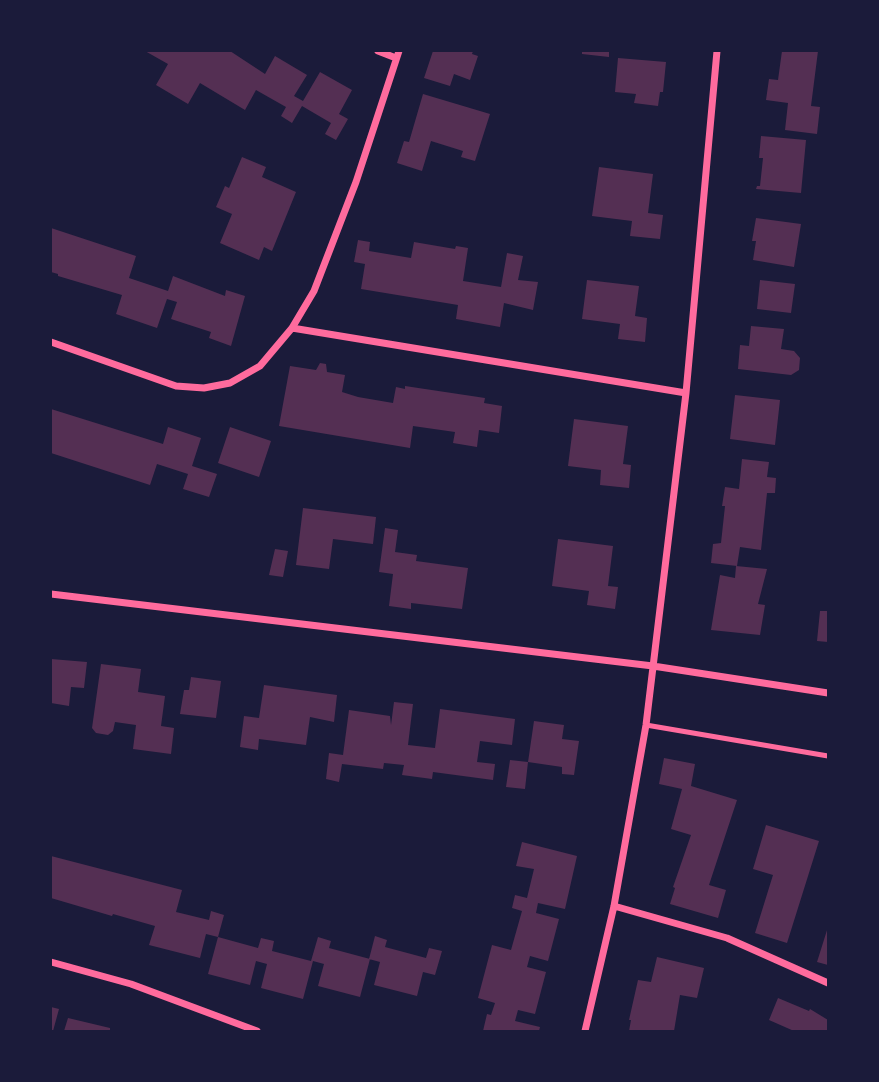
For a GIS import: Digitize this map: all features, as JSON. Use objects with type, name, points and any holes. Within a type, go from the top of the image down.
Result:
[{"type":"street","points":[[51,342],[176,386],[204,388],[230,383],[260,366],[292,328],[314,291],[330,254],[398,54],[378,51]]},
{"type":"street","points":[[585,1031],[614,906],[646,725],[686,393],[717,51]]},
{"type":"street","points":[[292,328],[686,393]]},
{"type":"street","points":[[51,594],[653,666],[828,693]]},
{"type":"street","points":[[614,906],[727,938],[828,983]]},
{"type":"street","points":[[51,962],[131,984],[257,1031]]},
{"type":"lane","points":[[646,725],[828,756]]},
{"type":"building","points":[[145,51],[230,51],[265,74],[275,56],[307,75],[294,96],[303,101],[320,72],[352,90],[339,114],[348,119],[336,140],[325,134],[331,123],[302,106],[292,123],[281,116],[286,107],[256,90],[245,110],[200,83],[188,104],[156,85],[168,64]]},
{"type":"building","points":[[433,51],[473,51],[472,54],[478,56],[470,80],[454,74],[450,86],[424,78]]},
{"type":"building","points":[[582,51],[609,51],[609,57],[582,54]]},
{"type":"building","points":[[782,51],[818,51],[811,106],[820,107],[817,134],[785,130],[788,103],[766,100],[769,79],[778,80]]},
{"type":"building","points":[[618,58],[666,62],[663,92],[660,92],[658,106],[634,103],[636,94],[615,92]]},
{"type":"building","points":[[423,94],[490,114],[475,161],[461,157],[463,151],[431,141],[422,171],[397,163],[404,141],[409,142]]},
{"type":"building","points":[[761,136],[806,140],[801,193],[756,189],[760,186],[763,158],[759,158]]},
{"type":"building","points":[[242,157],[266,167],[262,177],[296,192],[272,251],[264,247],[259,260],[220,243],[232,214],[216,207],[225,186],[229,188]]},
{"type":"building","points":[[599,167],[653,174],[648,213],[663,215],[660,239],[630,236],[632,221],[592,216]]},
{"type":"building","points":[[756,218],[801,224],[794,267],[753,260],[756,241],[752,241]]},
{"type":"building","points":[[51,228],[136,256],[129,278],[168,291],[173,276],[225,296],[226,290],[245,296],[231,346],[209,338],[211,332],[171,319],[177,302],[167,299],[157,328],[116,314],[122,295],[51,272]]},
{"type":"building","points":[[358,240],[370,242],[369,251],[411,258],[414,242],[455,249],[456,246],[468,248],[463,281],[501,287],[507,253],[523,256],[518,280],[538,282],[533,310],[504,303],[500,327],[456,319],[458,305],[361,289],[365,264],[354,262]]},
{"type":"building","points":[[587,280],[639,286],[635,316],[647,318],[645,342],[618,339],[620,324],[582,319]]},
{"type":"building","points":[[760,280],[795,284],[791,313],[757,309]]},
{"type":"building","points":[[751,326],[784,329],[781,349],[794,351],[800,358],[799,370],[791,375],[738,369],[740,345],[749,346]]},
{"type":"building","points":[[320,363],[326,364],[327,372],[345,375],[342,392],[358,397],[393,403],[396,387],[405,389],[405,386],[485,398],[484,403],[502,406],[499,433],[479,430],[477,447],[453,443],[455,432],[413,426],[410,448],[279,426],[290,366],[316,370]]},
{"type":"building","points":[[735,395],[780,400],[775,445],[730,439]]},
{"type":"building","points":[[51,409],[163,444],[168,427],[201,438],[192,466],[217,474],[209,497],[183,489],[188,474],[157,464],[150,485],[51,453]]},
{"type":"building","points":[[574,419],[628,426],[623,464],[631,465],[629,488],[600,485],[601,470],[568,466]]},
{"type":"building","points":[[230,427],[271,441],[259,477],[218,463]]},
{"type":"building","points":[[742,459],[769,462],[767,477],[776,478],[775,493],[767,493],[761,550],[740,547],[737,566],[711,563],[713,544],[721,543],[725,487],[739,489]]},
{"type":"building","points":[[303,508],[376,517],[373,544],[333,539],[329,569],[296,565]]},
{"type":"building","points":[[385,528],[398,530],[395,552],[417,555],[416,561],[468,568],[462,609],[411,603],[411,609],[389,606],[393,574],[379,572]]},
{"type":"building","points":[[558,539],[613,546],[608,586],[618,587],[615,609],[587,605],[589,591],[552,586]]},
{"type":"building","points":[[275,549],[288,551],[283,577],[269,575]]},
{"type":"building","points":[[736,566],[767,569],[758,604],[765,605],[760,635],[711,630],[720,575],[735,578]]},
{"type":"building","points":[[820,611],[828,611],[828,642],[817,641]]},
{"type":"building","points":[[51,659],[87,662],[84,688],[71,687],[69,706],[51,703]]},
{"type":"building","points":[[101,664],[141,669],[138,692],[165,696],[161,726],[174,728],[171,754],[133,749],[136,725],[115,722],[113,731],[108,735],[96,733],[92,728]]},
{"type":"building","points":[[191,677],[221,681],[216,718],[180,714],[184,690],[189,690]]},
{"type":"building","points":[[264,685],[337,695],[334,722],[310,717],[306,745],[259,739],[258,750],[240,747],[244,716],[259,718]]},
{"type":"building","points":[[394,702],[413,704],[408,745],[435,748],[440,709],[515,719],[512,745],[480,741],[477,762],[495,764],[493,780],[433,772],[432,779],[402,775],[404,765],[384,763],[383,769],[342,764],[339,782],[326,779],[329,753],[343,755],[349,710],[390,716],[391,725]]},
{"type":"building","points":[[534,721],[564,725],[562,739],[579,741],[574,775],[562,774],[562,767],[528,762]]},
{"type":"building","points":[[664,758],[695,764],[691,786],[737,800],[709,885],[726,890],[718,918],[670,904],[691,835],[671,829],[682,789],[659,784]]},
{"type":"building","points":[[510,760],[528,762],[525,789],[506,787]]},
{"type":"building","points":[[766,825],[819,841],[787,943],[755,933],[773,875],[753,869]]},
{"type":"building","points":[[522,842],[577,856],[565,909],[538,903],[536,913],[559,919],[548,961],[530,956],[527,967],[546,972],[535,1014],[518,1010],[515,1021],[540,1027],[539,1031],[483,1031],[487,1014],[491,1015],[495,1003],[478,998],[492,945],[511,950],[522,911],[512,908],[515,895],[527,898],[534,869],[516,866]]},
{"type":"building","points":[[51,856],[182,890],[176,912],[209,920],[211,911],[224,915],[218,937],[206,934],[200,958],[149,945],[155,926],[51,898]]},
{"type":"building","points":[[828,927],[828,965],[817,962]]},
{"type":"building","points":[[375,936],[387,940],[385,947],[426,958],[429,948],[442,951],[435,975],[423,972],[417,996],[374,985],[380,962],[369,959]]},
{"type":"building","points":[[218,937],[258,948],[261,938],[274,941],[272,951],[311,961],[318,937],[331,941],[329,948],[370,959],[360,997],[318,986],[324,964],[313,961],[303,999],[261,988],[267,964],[256,961],[250,985],[208,974]]},
{"type":"building","points":[[657,957],[704,968],[697,998],[680,995],[674,1031],[629,1031],[638,980],[651,982]]},
{"type":"building","points":[[778,998],[809,1011],[810,1009],[828,1020],[828,1031],[794,1031],[769,1020]]},
{"type":"building","points":[[51,1007],[59,1009],[53,1031],[51,1031]]},
{"type":"building","points":[[68,1018],[110,1028],[110,1031],[64,1031]]}]
